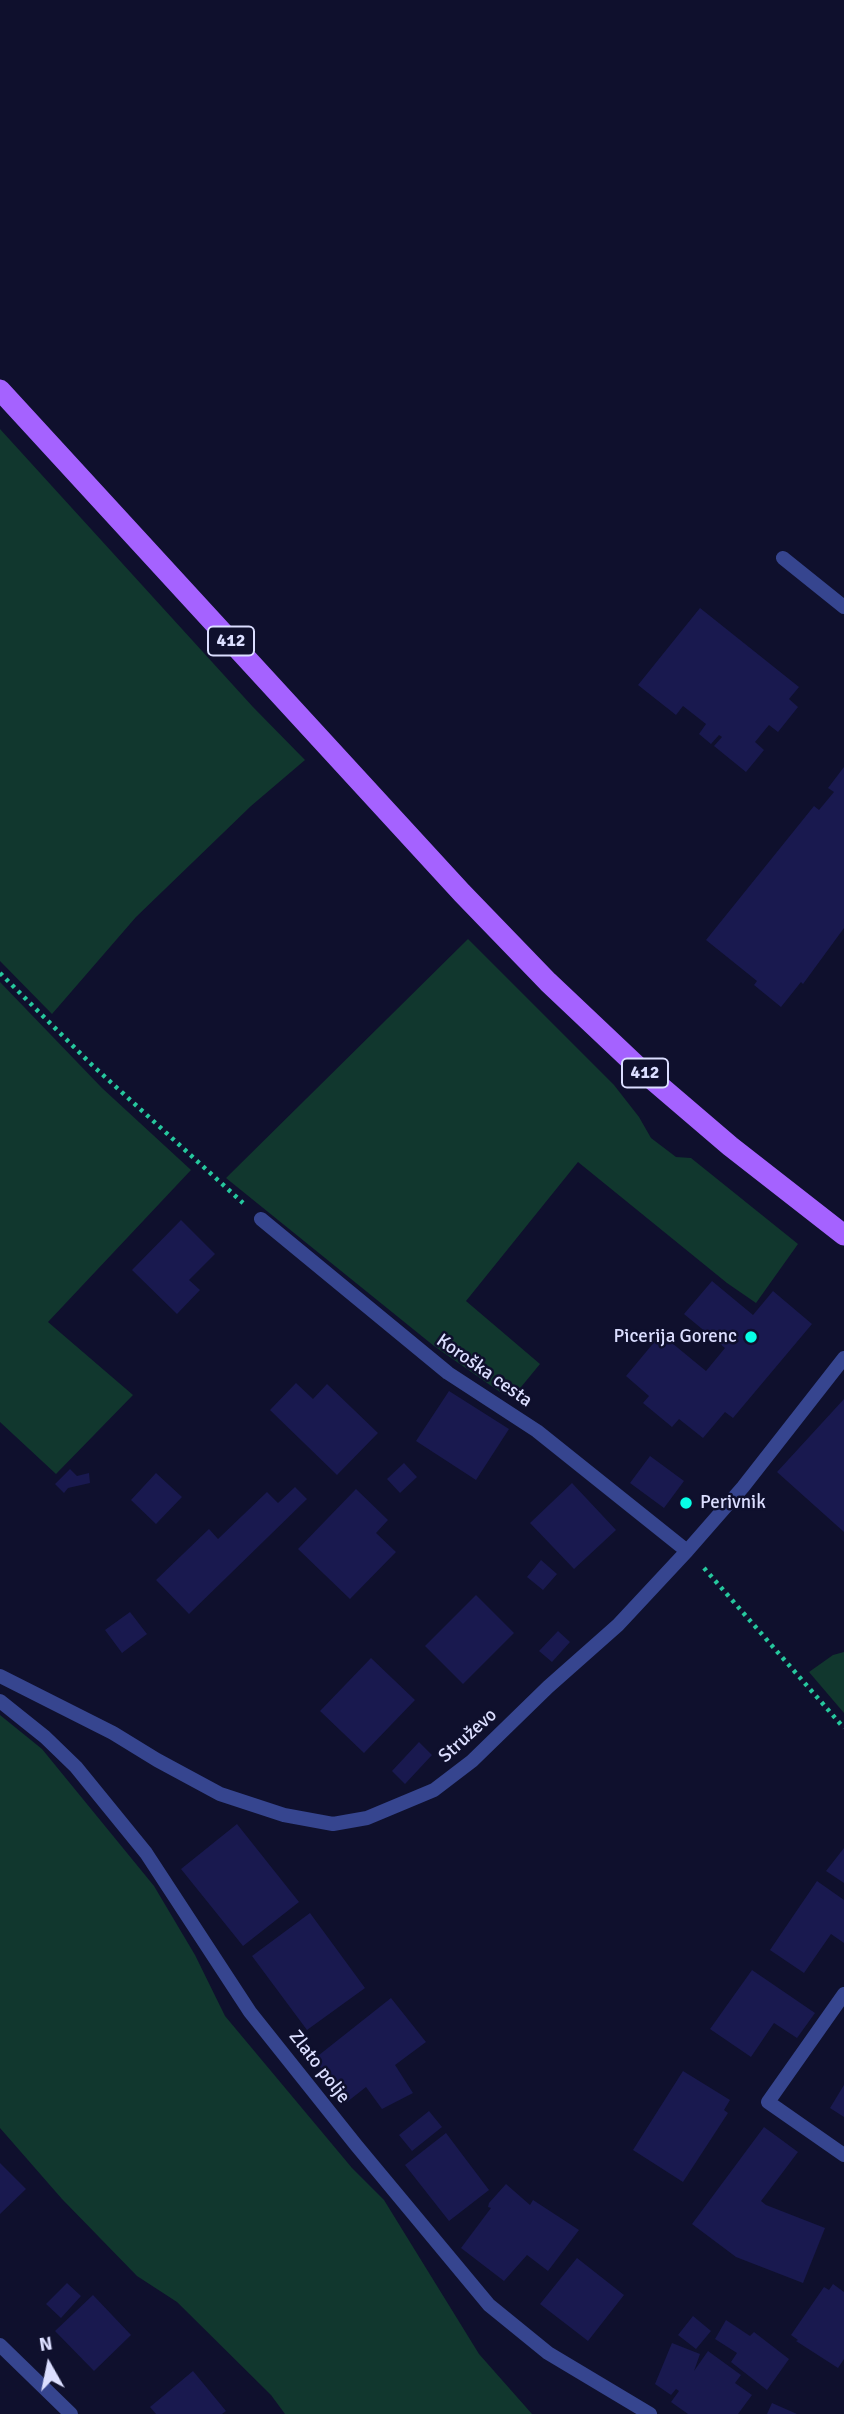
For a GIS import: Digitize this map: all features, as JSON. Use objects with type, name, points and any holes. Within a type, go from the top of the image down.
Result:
[{"type":"main road","name":"412","points":[[0,390],[462,893],[548,982],[640,1069],[730,1146],[844,1235]]},
{"type":"street","points":[[783,558],[844,607]]},
{"type":"street","name":"Koroška cesta","points":[[261,1219],[448,1373],[537,1431],[687,1551]]},
{"type":"street","name":"Struževo","points":[[0,1676],[113,1733],[220,1794],[284,1815],[320,1822],[333,1824],[367,1818],[434,1790],[472,1762],[548,1687],[618,1625],[743,1487],[844,1358]]},
{"type":"street","name":"Zlato polje","points":[[0,1701],[45,1737],[76,1767],[146,1853],[250,2012],[489,2305],[548,2353],[650,2414]]},
{"type":"street","points":[[844,1994],[768,2102],[844,2155]]},
{"type":"street","points":[[0,2345],[71,2414]]},
{"type":"path","points":[[0,973],[92,1065],[261,1219]]},
{"type":"path","points":[[687,1551],[844,1728]]},
{"type":"green space","points":[[0,429],[253,707],[305,760],[251,806],[136,917],[52,1014],[0,961]]},
{"type":"green space","points":[[468,939],[614,1085],[639,1117],[651,1138],[676,1157],[691,1158],[798,1244],[756,1303],[727,1283],[578,1162],[466,1301],[540,1364],[512,1398],[434,1346],[226,1178]]},
{"type":"green space","points":[[0,982],[102,1088],[191,1170],[48,1322],[133,1395],[56,1474],[0,1422]]},
{"type":"green space","points":[[844,1652],[844,1713],[809,1672],[833,1655]]},
{"type":"green space","points":[[0,1715],[42,1749],[154,1886],[195,1955],[225,2016],[352,2168],[384,2200],[479,2354],[532,2414],[285,2414],[271,2395],[177,2302],[137,2276],[62,2199],[0,2128]]},
{"type":"building","points":[[700,608],[799,687],[789,699],[798,707],[778,732],[769,725],[755,742],[764,750],[746,772],[714,746],[722,737],[719,735],[711,744],[699,734],[706,724],[683,706],[676,715],[638,685]]},
{"type":"building","points":[[844,767],[844,928],[803,984],[801,982],[781,1007],[754,985],[757,981],[706,940],[814,806],[819,810],[834,792],[828,788]]},
{"type":"building","points":[[181,1220],[215,1254],[189,1280],[200,1290],[177,1314],[132,1270]]},
{"type":"building","points":[[712,1281],[753,1315],[773,1291],[812,1324],[733,1418],[725,1412],[703,1438],[679,1419],[672,1427],[643,1403],[649,1396],[626,1376],[661,1334],[706,1371],[725,1348],[684,1314]]},
{"type":"building","points":[[296,1383],[313,1399],[327,1384],[378,1433],[337,1475],[270,1410]]},
{"type":"building","points":[[449,1391],[509,1429],[476,1480],[416,1441]]},
{"type":"building","points":[[844,1399],[844,1532],[777,1472]]},
{"type":"building","points":[[650,1456],[684,1481],[664,1508],[630,1483]]},
{"type":"building","points":[[404,1463],[417,1477],[400,1493],[387,1479]]},
{"type":"building","points":[[70,1469],[77,1476],[89,1473],[90,1483],[68,1488],[64,1493],[55,1484]]},
{"type":"building","points":[[156,1473],[182,1497],[156,1524],[131,1500]]},
{"type":"building","points":[[572,1483],[616,1530],[574,1569],[530,1523]]},
{"type":"building","points":[[295,1487],[307,1499],[189,1614],[156,1580],[209,1529],[218,1539],[267,1492],[278,1503]]},
{"type":"building","points":[[356,1489],[388,1520],[376,1533],[396,1552],[350,1599],[298,1549]]},
{"type":"building","points":[[541,1560],[557,1574],[543,1590],[527,1577]]},
{"type":"building","points":[[476,1595],[514,1633],[463,1684],[425,1646]]},
{"type":"building","points":[[130,1612],[147,1634],[122,1653],[105,1630]]},
{"type":"building","points":[[558,1631],[570,1642],[552,1662],[539,1651]]},
{"type":"building","points":[[371,1658],[415,1700],[364,1753],[320,1711]]},
{"type":"building","points":[[419,1742],[432,1755],[405,1784],[392,1771]]},
{"type":"building","points":[[237,1824],[299,1902],[243,1946],[181,1869]]},
{"type":"building","points":[[844,1848],[844,1883],[826,1871]]},
{"type":"building","points":[[817,1881],[844,1900],[844,1943],[831,1934],[804,1973],[770,1950]]},
{"type":"building","points":[[310,1913],[365,1988],[307,2030],[252,1956]]},
{"type":"building","points":[[752,1970],[815,2013],[797,2038],[774,2023],[751,2057],[710,2029]]},
{"type":"building","points":[[391,1998],[426,2042],[395,2065],[413,2093],[382,2109],[366,2087],[347,2102],[314,2059]]},
{"type":"building","points":[[683,2071],[730,2100],[724,2110],[728,2113],[683,2182],[633,2150]]},
{"type":"building","points":[[844,2085],[844,2117],[830,2108]]},
{"type":"building","points":[[429,2111],[442,2127],[412,2151],[399,2135]]},
{"type":"building","points":[[764,2127],[798,2152],[761,2201],[825,2228],[803,2283],[736,2257],[692,2224]]},
{"type":"building","points":[[446,2133],[489,2190],[449,2221],[405,2165]]},
{"type":"building","points":[[0,2163],[26,2189],[0,2214]]},
{"type":"building","points":[[506,2184],[530,2205],[533,2200],[579,2230],[548,2271],[527,2255],[504,2281],[461,2248],[491,2208],[488,2207],[489,2203]]},
{"type":"building","points":[[577,2258],[624,2295],[588,2341],[540,2304]]},
{"type":"building","points":[[67,2283],[81,2296],[61,2318],[46,2304]]},
{"type":"building","points":[[833,2284],[844,2292],[844,2359],[838,2368],[791,2335],[824,2287],[829,2290]]},
{"type":"building","points":[[93,2295],[131,2335],[94,2371],[55,2331]]},
{"type":"building","points":[[693,2316],[711,2331],[696,2349],[678,2335]]},
{"type":"building","points":[[726,2320],[750,2336],[754,2332],[789,2359],[767,2390],[731,2362],[737,2353],[715,2339]]},
{"type":"building","points":[[672,2343],[700,2354],[694,2371],[708,2351],[741,2375],[735,2383],[752,2395],[738,2414],[688,2414],[671,2402],[679,2391],[676,2389],[671,2395],[655,2384]]},
{"type":"building","points":[[193,2371],[226,2411],[222,2414],[156,2414],[150,2407]]},
{"type":"building","points":[[772,2403],[797,2414],[767,2414]]},
{"type":"place","name":"Picerija Gorenc","points":[[751,1337]]},
{"type":"place","name":"Perivnik","points":[[686,1503]]}]
